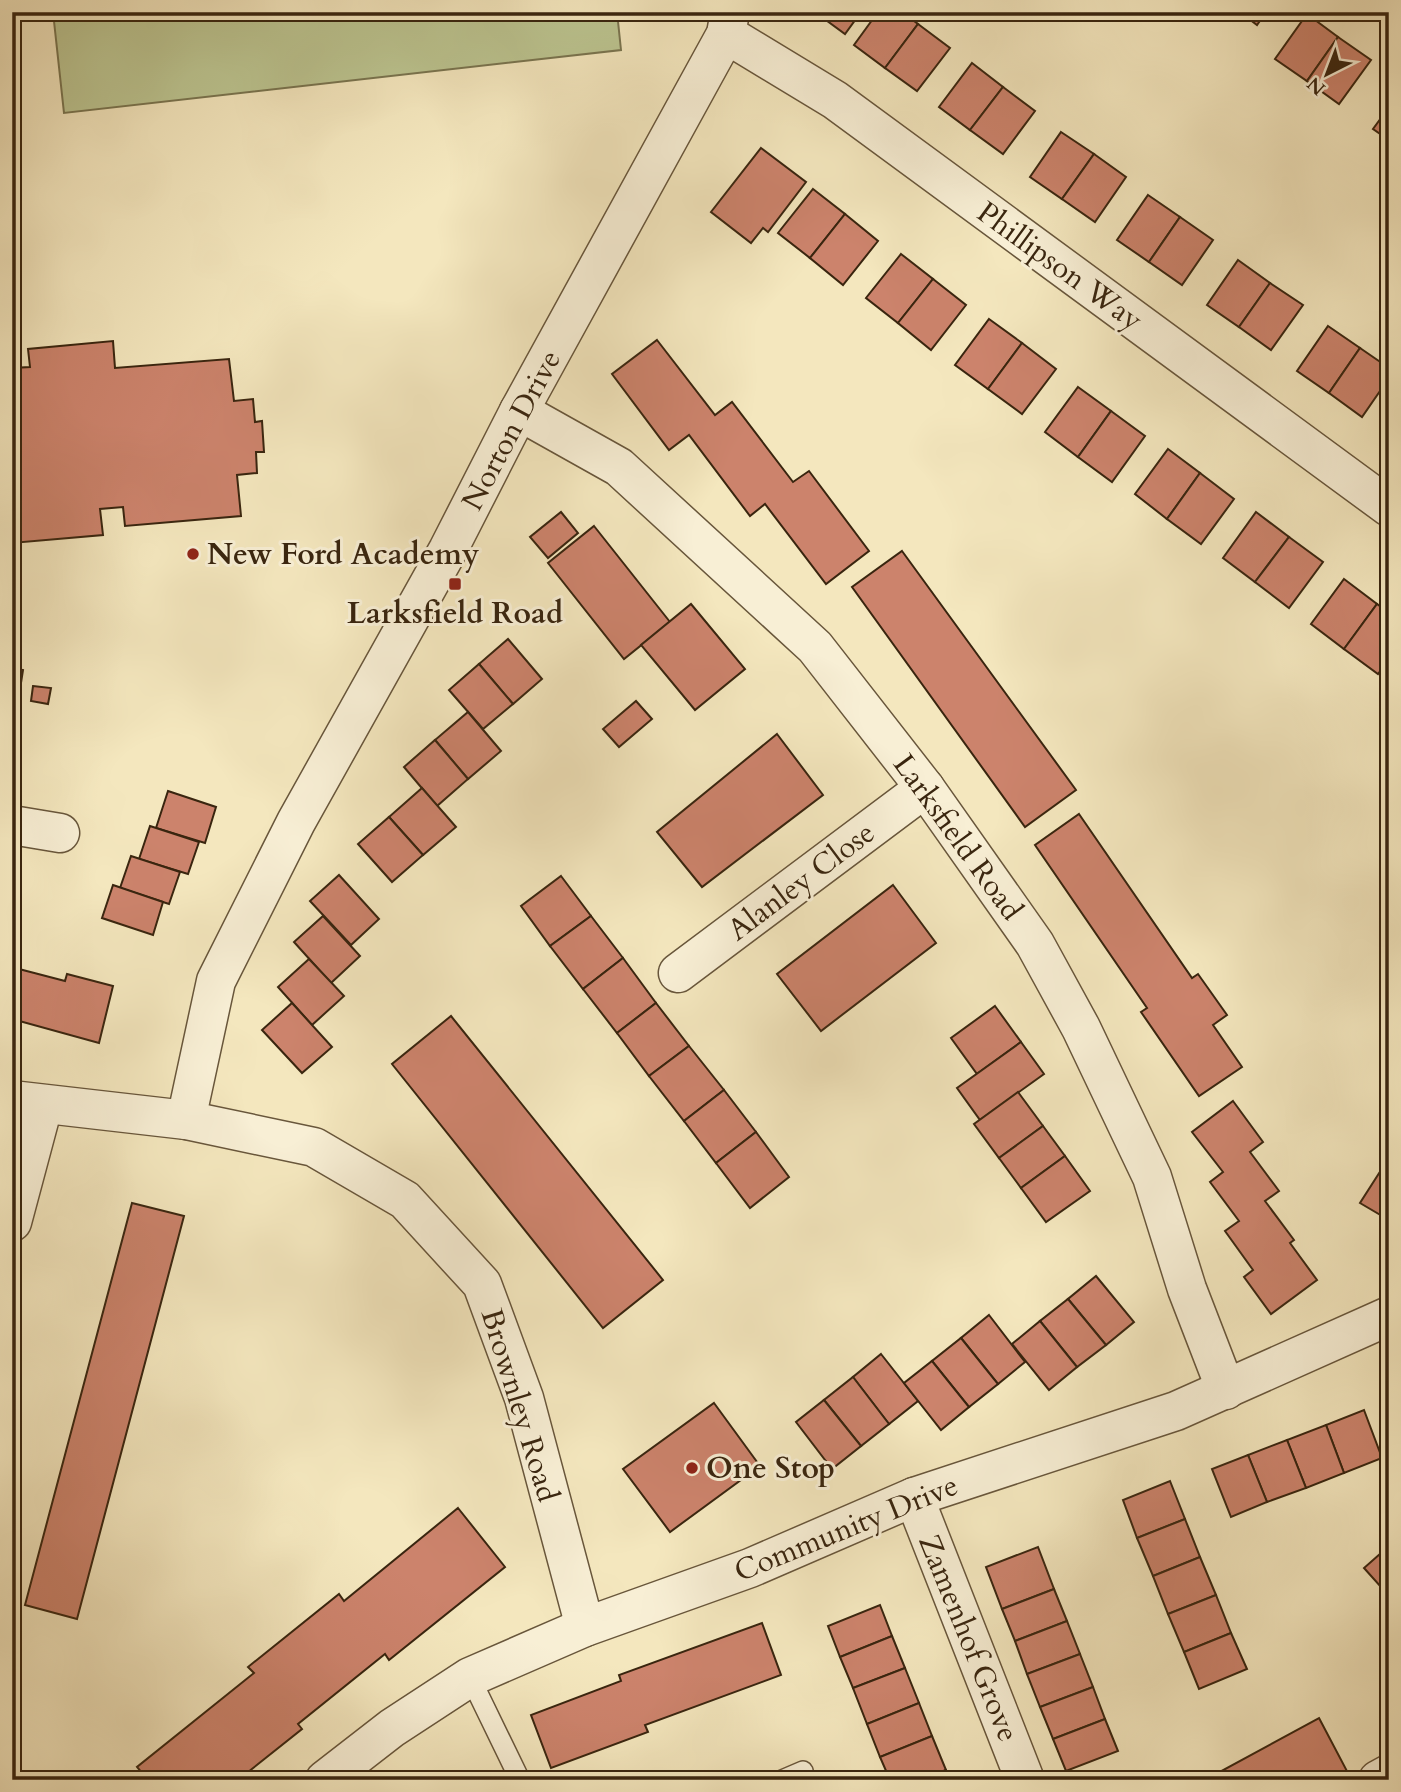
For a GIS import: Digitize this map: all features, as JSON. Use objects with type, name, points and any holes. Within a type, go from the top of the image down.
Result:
[{"type":"street","name":"Norton Drive","points":[[186,1120],[216,981],[296,822],[448,550],[519,411],[728,23]]},
{"type":"street","name":"Phillipson Way","points":[[728,23],[1389,507]]},
{"type":"street","name":"Larksfield Road","points":[[519,411],[619,467],[815,648],[925,788],[1035,944],[1081,1028],[1152,1177],[1187,1289],[1226,1390]]},
{"type":"street","name":"Alanley Close","points":[[678,973],[925,788]]},
{"type":"street","points":[[12,825],[60,833]]},
{"type":"street","name":"Brownley Road","points":[[28,1103],[186,1120],[314,1147],[405,1200],[482,1284],[524,1398],[585,1627]]},
{"type":"street","points":[[12,1222],[28,1103]]},
{"type":"street","name":"Community Drive","points":[[325,1780],[391,1728],[470,1677],[585,1627],[749,1568],[914,1497],[1176,1411],[1389,1316]]},
{"type":"street","name":"Zamenhof Grove","points":[[914,1497],[1025,1780]]},
{"type":"street","points":[[1378,1780],[1389,1774]]},
{"type":"lane","points":[[470,1677],[520,1780]]},
{"type":"lane","points":[[782,1780],[803,1771]]},
{"type":"green space","points":[[53,12],[617,12],[621,50],[64,113]]},
{"type":"building","points":[[815,12],[861,12],[845,34]]},
{"type":"building","points":[[878,12],[902,12],[918,24],[885,68],[854,45]]},
{"type":"building","points":[[1240,12],[1266,12],[1257,25]]},
{"type":"building","points":[[1307,14],[1338,37],[1307,81],[1275,59]]},
{"type":"building","points":[[918,24],[950,48],[917,91],[885,68]]},
{"type":"building","points":[[1338,37],[1371,60],[1339,104],[1307,81]]},
{"type":"building","points":[[972,63],[1003,87],[970,130],[939,107]]},
{"type":"building","points":[[1003,87],[1035,111],[1003,154],[970,130]]},
{"type":"building","points":[[1389,107],[1389,140],[1373,129]]},
{"type":"building","points":[[1061,132],[1094,154],[1062,199],[1030,177]]},
{"type":"building","points":[[761,148],[806,182],[768,232],[763,228],[751,243],[711,212]]},
{"type":"building","points":[[1094,154],[1126,177],[1095,222],[1062,199]]},
{"type":"building","points":[[813,189],[845,214],[810,258],[778,233]]},
{"type":"building","points":[[1148,195],[1180,217],[1149,262],[1117,240]]},
{"type":"building","points":[[845,214],[878,241],[843,285],[810,258]]},
{"type":"building","points":[[1180,217],[1213,240],[1182,285],[1149,262]]},
{"type":"building","points":[[901,254],[933,279],[898,323],[866,298]]},
{"type":"building","points":[[1238,260],[1270,283],[1239,327],[1207,305]]},
{"type":"building","points":[[933,279],[966,305],[931,350],[898,323]]},
{"type":"building","points":[[1270,283],[1303,305],[1271,350],[1239,327]]},
{"type":"building","points":[[989,319],[1022,343],[988,389],[955,365]]},
{"type":"building","points":[[1328,326],[1360,348],[1329,393],[1297,371]]},
{"type":"building","points":[[657,340],[715,415],[732,402],[793,482],[809,471],[869,551],[826,584],[765,504],[750,516],[689,435],[669,450],[612,374]]},
{"type":"building","points":[[113,341],[115,368],[229,359],[234,401],[253,399],[255,422],[262,421],[264,452],[256,452],[257,473],[237,475],[241,516],[125,526],[123,507],[100,509],[103,535],[12,543],[12,368],[30,367],[28,349]]},
{"type":"building","points":[[1022,343],[1056,369],[1022,414],[988,389]]},
{"type":"building","points":[[1360,348],[1389,368],[1389,378],[1362,417],[1329,393]]},
{"type":"building","points":[[1078,387],[1111,411],[1078,457],[1045,432]]},
{"type":"building","points":[[1111,411],[1145,436],[1112,482],[1078,457]]},
{"type":"building","points":[[1168,449],[1200,473],[1167,519],[1135,494]]},
{"type":"building","points":[[1200,473],[1234,499],[1201,544],[1167,519]]},
{"type":"building","points":[[561,512],[578,533],[548,558],[530,537]]},
{"type":"building","points":[[1256,512],[1289,537],[1255,582],[1223,558]]},
{"type":"building","points":[[594,526],[670,622],[624,659],[548,563]]},
{"type":"building","points":[[1289,537],[1323,562],[1289,608],[1255,582]]},
{"type":"building","points":[[902,551],[1076,790],[1025,827],[852,587]]},
{"type":"building","points":[[1344,579],[1377,604],[1344,649],[1311,624]]},
{"type":"building","points":[[691,604],[745,669],[695,710],[641,645]]},
{"type":"building","points":[[1377,604],[1389,613],[1389,659],[1378,674],[1344,649]]},
{"type":"building","points":[[508,639],[542,679],[513,704],[479,664]]},
{"type":"building","points":[[479,664],[513,704],[483,729],[449,690]]},
{"type":"building","points":[[12,668],[23,670],[16,715],[12,714]]},
{"type":"building","points":[[33,686],[51,688],[48,704],[31,701]]},
{"type":"building","points":[[636,701],[652,719],[619,747],[603,729]]},
{"type":"building","points":[[468,712],[501,751],[468,779],[435,740]]},
{"type":"building","points":[[777,734],[823,795],[702,887],[657,832]]},
{"type":"building","points":[[435,740],[468,779],[437,806],[404,767]]},
{"type":"building","points":[[422,788],[456,827],[423,855],[389,817]]},
{"type":"building","points":[[168,791],[216,807],[205,843],[156,828]]},
{"type":"building","points":[[1079,814],[1192,978],[1198,974],[1227,1015],[1213,1025],[1242,1067],[1199,1096],[1141,1012],[1147,1008],[1035,845]]},
{"type":"building","points":[[389,817],[423,855],[392,882],[358,844]]},
{"type":"building","points":[[150,826],[199,842],[188,874],[139,859]]},
{"type":"building","points":[[131,856],[180,872],[169,904],[120,888]]},
{"type":"building","points":[[339,875],[379,919],[351,945],[310,901]]},
{"type":"building","points":[[561,876],[591,916],[550,946],[521,906]]},
{"type":"building","points":[[113,885],[163,902],[153,935],[102,918]]},
{"type":"building","points":[[893,885],[936,943],[821,1031],[777,974]]},
{"type":"building","points":[[323,916],[360,956],[331,983],[294,942]]},
{"type":"building","points":[[591,916],[623,958],[583,989],[550,946]]},
{"type":"building","points":[[623,958],[656,1003],[617,1033],[583,989]]},
{"type":"building","points":[[309,959],[344,996],[312,1025],[278,987]]},
{"type":"building","points":[[19,969],[65,981],[67,974],[113,986],[99,1043],[12,1019],[12,973],[18,975]]},
{"type":"building","points":[[292,1003],[332,1047],[302,1073],[262,1030]]},
{"type":"building","points":[[656,1003],[689,1046],[649,1076],[617,1033]]},
{"type":"building","points":[[995,1006],[1021,1042],[977,1074],[951,1038]]},
{"type":"building","points":[[451,1016],[663,1280],[603,1328],[392,1064]]},
{"type":"building","points":[[1021,1042],[1044,1074],[980,1120],[957,1088]]},
{"type":"building","points":[[689,1046],[724,1090],[684,1121],[649,1076]]},
{"type":"building","points":[[724,1090],[756,1132],[716,1163],[684,1121]]},
{"type":"building","points":[[1018,1092],[1043,1126],[999,1158],[974,1124]]},
{"type":"building","points":[[1233,1101],[1263,1142],[1250,1152],[1279,1191],[1265,1201],[1294,1240],[1290,1243],[1317,1280],[1271,1314],[1244,1277],[1253,1270],[1225,1231],[1239,1221],[1210,1182],[1223,1172],[1192,1132]]},
{"type":"building","points":[[1043,1126],[1065,1156],[1021,1188],[999,1158]]},
{"type":"building","points":[[756,1132],[789,1177],[750,1208],[716,1163]]},
{"type":"building","points":[[1065,1156],[1090,1191],[1046,1222],[1021,1188]]},
{"type":"building","points":[[1383,1167],[1389,1170],[1389,1220],[1360,1203]]},
{"type":"building","points":[[132,1203],[184,1216],[77,1619],[25,1605]]},
{"type":"building","points":[[1096,1276],[1134,1322],[1106,1345],[1068,1299]]},
{"type":"building","points":[[1068,1299],[1106,1345],[1077,1367],[1040,1321]]},
{"type":"building","points":[[989,1315],[1025,1362],[998,1384],[961,1338]]},
{"type":"building","points":[[1040,1321],[1077,1367],[1049,1390],[1012,1344]]},
{"type":"building","points":[[961,1338],[998,1384],[969,1407],[932,1361]]},
{"type":"building","points":[[881,1354],[918,1401],[889,1424],[853,1377]]},
{"type":"building","points":[[932,1361],[969,1407],[941,1430],[904,1383]]},
{"type":"building","points":[[853,1377],[889,1424],[861,1446],[824,1400]]},
{"type":"building","points":[[824,1400],[861,1446],[832,1469],[796,1422]]},
{"type":"building","name":"One Stop","points":[[714,1403],[760,1466],[670,1532],[623,1469]]},
{"type":"building","points":[[1364,1410],[1382,1458],[1344,1473],[1326,1425]]},
{"type":"building","points":[[1326,1425],[1344,1473],[1306,1488],[1287,1440]]},
{"type":"building","points":[[1287,1440],[1306,1488],[1267,1502],[1248,1455]]},
{"type":"building","points":[[1248,1455],[1267,1502],[1231,1517],[1212,1469]]},
{"type":"building","points":[[1170,1481],[1185,1519],[1137,1538],[1123,1500]]},
{"type":"building","points":[[458,1508],[505,1567],[389,1660],[385,1654],[298,1724],[302,1729],[238,1780],[148,1780],[137,1767],[254,1673],[248,1667],[339,1594],[344,1601]]},
{"type":"building","points":[[1185,1519],[1200,1557],[1153,1576],[1137,1538]]},
{"type":"building","points":[[1389,1546],[1389,1596],[1364,1568]]},
{"type":"building","points":[[1038,1547],[1054,1589],[1002,1609],[986,1567]]},
{"type":"building","points":[[1200,1557],[1216,1595],[1168,1614],[1153,1576]]},
{"type":"building","points":[[1054,1589],[1067,1621],[1015,1641],[1002,1609]]},
{"type":"building","points":[[1216,1595],[1231,1633],[1184,1652],[1168,1614]]},
{"type":"building","points":[[880,1605],[892,1636],[840,1657],[828,1626]]},
{"type":"building","points":[[1067,1621],[1080,1654],[1027,1674],[1015,1641]]},
{"type":"building","points":[[762,1623],[781,1675],[645,1725],[648,1732],[551,1768],[531,1715],[621,1681],[619,1675]]},
{"type":"building","points":[[1231,1633],[1247,1669],[1199,1689],[1184,1652]]},
{"type":"building","points":[[892,1636],[905,1668],[853,1688],[840,1657]]},
{"type":"building","points":[[1080,1654],[1093,1687],[1040,1707],[1027,1674]]},
{"type":"building","points":[[905,1668],[919,1703],[867,1724],[853,1688]]},
{"type":"building","points":[[1093,1687],[1105,1719],[1053,1739],[1040,1707]]},
{"type":"building","points":[[919,1703],[932,1736],[880,1757],[867,1724]]},
{"type":"building","points":[[1319,1718],[1348,1773],[1336,1780],[1205,1780]]},
{"type":"building","points":[[1105,1719],[1118,1751],[1066,1771],[1053,1739]]},
{"type":"building","points":[[932,1736],[946,1770],[921,1780],[890,1780],[880,1757]]},
{"type":"building","points":[[946,1770],[950,1780],[921,1780]]},
{"type":"place","name":"New Ford Academy","points":[[193,554]]},
{"type":"place","name":"Larksfield Road","points":[[455,584]]},
{"type":"place","name":"One Stop","points":[[692,1468]]}]
